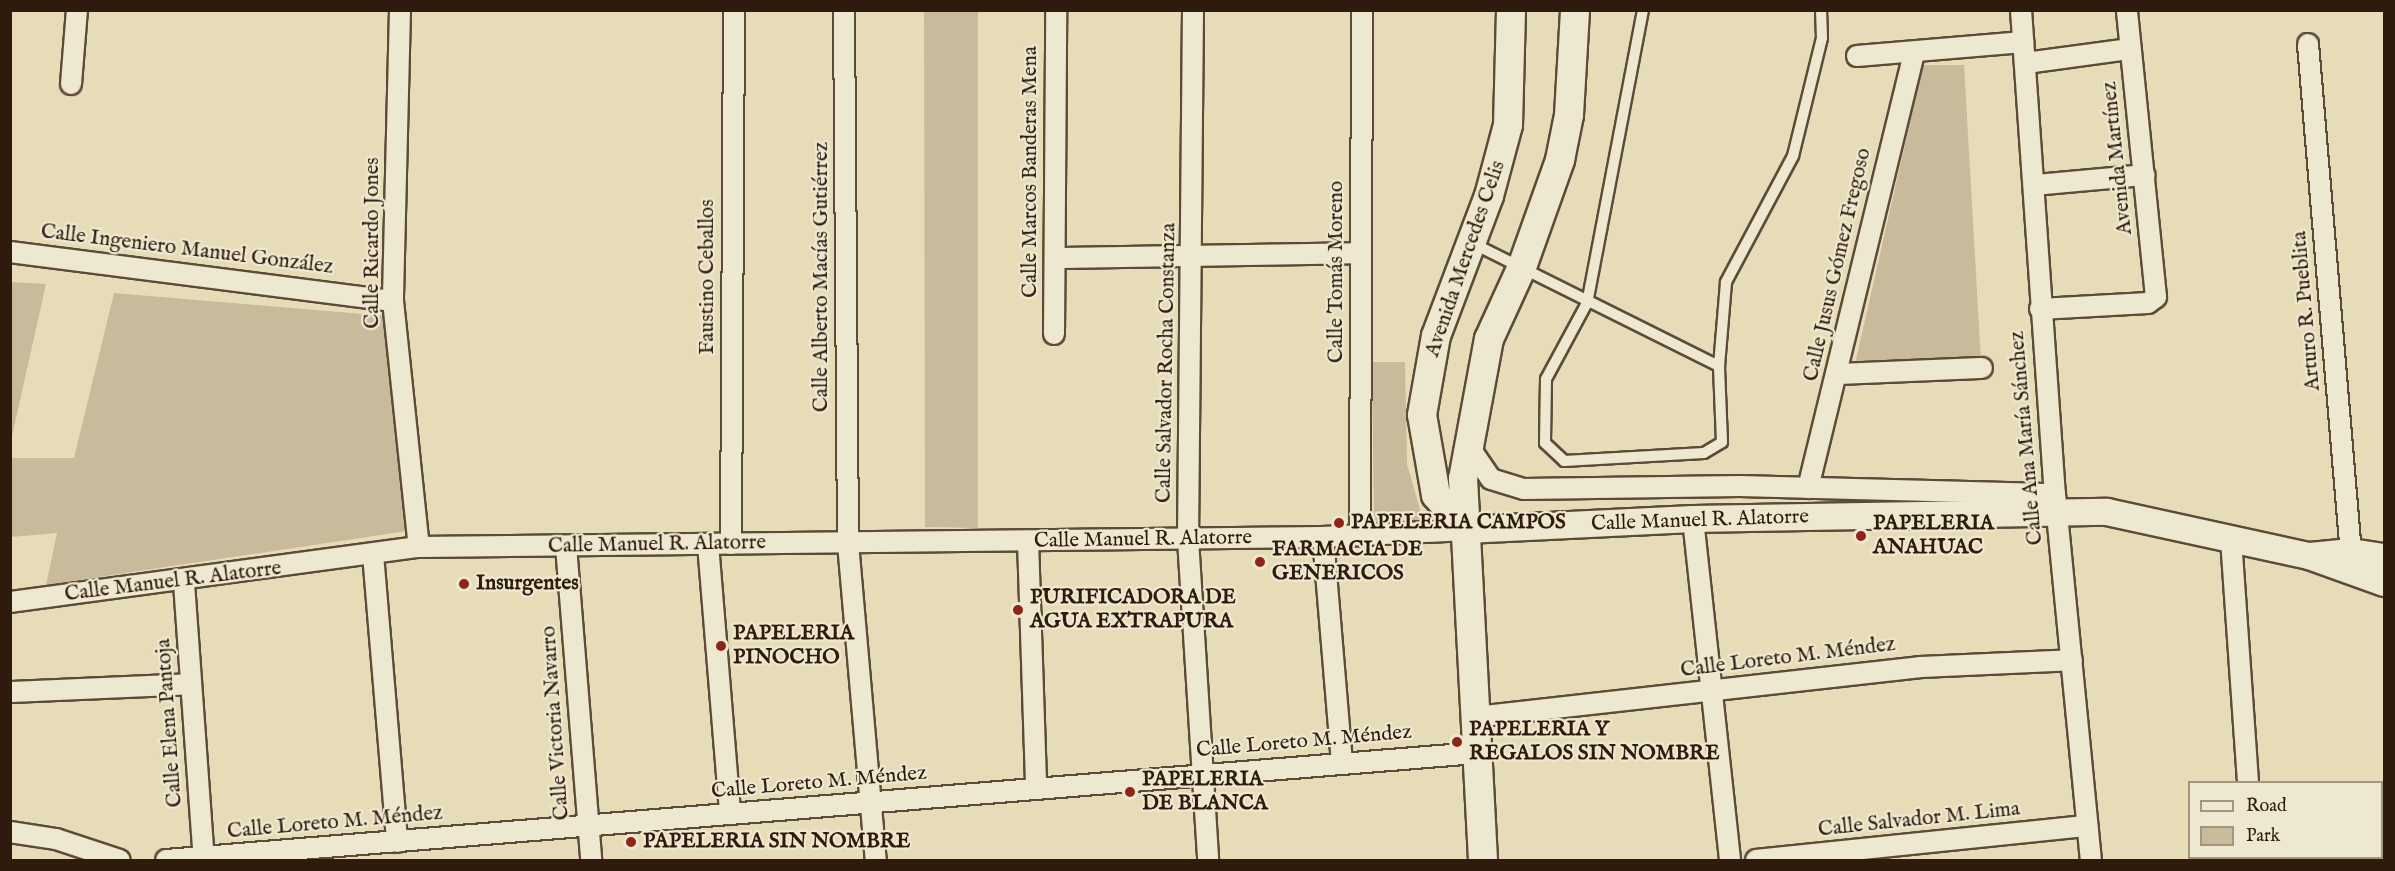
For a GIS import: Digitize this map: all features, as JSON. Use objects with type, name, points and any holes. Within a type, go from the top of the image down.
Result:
[{"type":"main road","name":"Avenida Mercedes Celis","points":[[1466,530],[1436,495],[1422,415],[1436,336],[1470,242],[1508,124],[1511,10]]},
{"type":"main road","points":[[1483,861],[1466,530],[1467,444],[1489,339],[1522,267],[1560,160],[1569,115],[1575,10]]},
{"type":"street","name":"Calle Ricardo Jones","points":[[400,10],[393,301],[419,547]]},
{"type":"street","name":"Faustino Ceballos","points":[[731,544],[734,10]]},
{"type":"street","name":"Calle Alberto Macías Gutiérrez","points":[[844,10],[848,543],[876,861]]},
{"type":"street","name":"Calle Marcos Banderas Mena","points":[[1054,334],[1056,10]]},
{"type":"street","name":"Calle Salvador Rocha Constanza","points":[[1193,10],[1195,259],[1188,539],[1208,861]]},
{"type":"street","name":"Calle Tomás Moreno","points":[[1360,534],[1362,10]]},
{"type":"street","name":"Calle Ana María Sánchez","points":[[2021,10],[2035,185],[2040,309],[2056,503],[2091,861]]},
{"type":"street","name":"Avenida Martínez","points":[[2040,309],[2155,300],[2145,175],[2127,10]]},
{"type":"street","points":[[71,84],[73,11]]},
{"type":"street","points":[[1857,56],[2024,42]]},
{"type":"street","name":"Arturo R. Pueblita","points":[[2308,44],[2352,563]]},
{"type":"street","points":[[2026,63],[2130,49]]},
{"type":"street","name":"Calle Jusus Gómez Fregoso","points":[[1808,488],[1838,374],[1914,52]]},
{"type":"street","points":[[2035,185],[2145,175]]},
{"type":"street","name":"Calle Ingeniero Manuel González","points":[[10,252],[393,301]]},
{"type":"street","points":[[1056,258],[1195,259],[1361,253]]},
{"type":"street","points":[[1838,374],[1982,368]]},
{"type":"street","points":[[1467,444],[1491,479],[1524,489],[1808,488],[2056,503]]},
{"type":"street","name":"Calle Manuel R. Alatorre","points":[[10,602],[184,583],[419,547],[1323,537],[2056,503],[2309,556],[2352,563],[2385,557]]},
{"type":"street","points":[[1694,519],[1730,861]]},
{"type":"street","points":[[1323,537],[1342,763]]},
{"type":"street","points":[[2231,539],[2248,781]]},
{"type":"street","points":[[1028,541],[1036,788]]},
{"type":"street","points":[[708,544],[730,814]]},
{"type":"street","name":"Calle Victoria Navarro","points":[[566,546],[591,861]]},
{"type":"street","points":[[373,554],[397,842]]},
{"type":"street","name":"Calle Manuel R. Alatorre","points":[[2352,563],[2385,583]]},
{"type":"street","name":"Calle Elena Pantoja","points":[[184,583],[203,859]]},
{"type":"street","name":"Calle Loreto M. Méndez","points":[[1475,717],[1920,667],[2072,660]]},
{"type":"street","points":[[10,692],[191,684]]},
{"type":"street","name":"Calle Loreto M. Méndez","points":[[166,861],[1477,753]]},
{"type":"street","name":"Calle Salvador M. Lima","points":[[1756,861],[1877,854],[2087,826]]},
{"type":"street","points":[[10,832],[56,839],[120,861]]},
{"type":"street","points":[[2345,861],[2372,859]]},
{"type":"lane","points":[[1643,10],[1587,303],[1546,379],[1545,443],[1555,457],[1576,461],[1712,451],[1723,438],[1719,366],[1726,282],[1793,156],[1822,38],[1821,10]]},
{"type":"lane","points":[[1470,242],[1522,267],[1587,303],[1719,366]]},
{"type":"green space","points":[[924,11],[978,11],[978,528],[925,527]]},
{"type":"green space","points":[[1923,65],[1964,65],[1981,361],[1855,364]]},
{"type":"green space","points":[[10,282],[46,284],[11,441]]},
{"type":"green space","points":[[114,293],[386,316],[407,531],[46,585],[57,533],[11,537],[11,458],[74,458]]},
{"type":"green space","points":[[1372,362],[1405,362],[1407,464],[1423,520],[1374,522]]},
{"type":"place","name":"PAPELERIA CAMPOS","points":[[1339,523]]},
{"type":"place","name":"PAPELERIA ANAHUAC","points":[[1861,536]]},
{"type":"place","name":"FARMACIA DE GENERICOS","points":[[1260,562]]},
{"type":"place","name":"Insurgentes","points":[[464,584]]},
{"type":"place","name":"PURIFICADORA DE AGUA EXTRAPURA","points":[[1018,610]]},
{"type":"place","name":"PAPELERIA PINOCHO","points":[[721,646]]},
{"type":"place","name":"PAPELERIA Y REGALOS SIN NOMBRE","points":[[1457,742]]},
{"type":"place","name":"PAPELERIA DE BLANCA","points":[[1130,792]]},
{"type":"place","name":"PAPELERIA SIN NOMBRE","points":[[631,842]]}]
